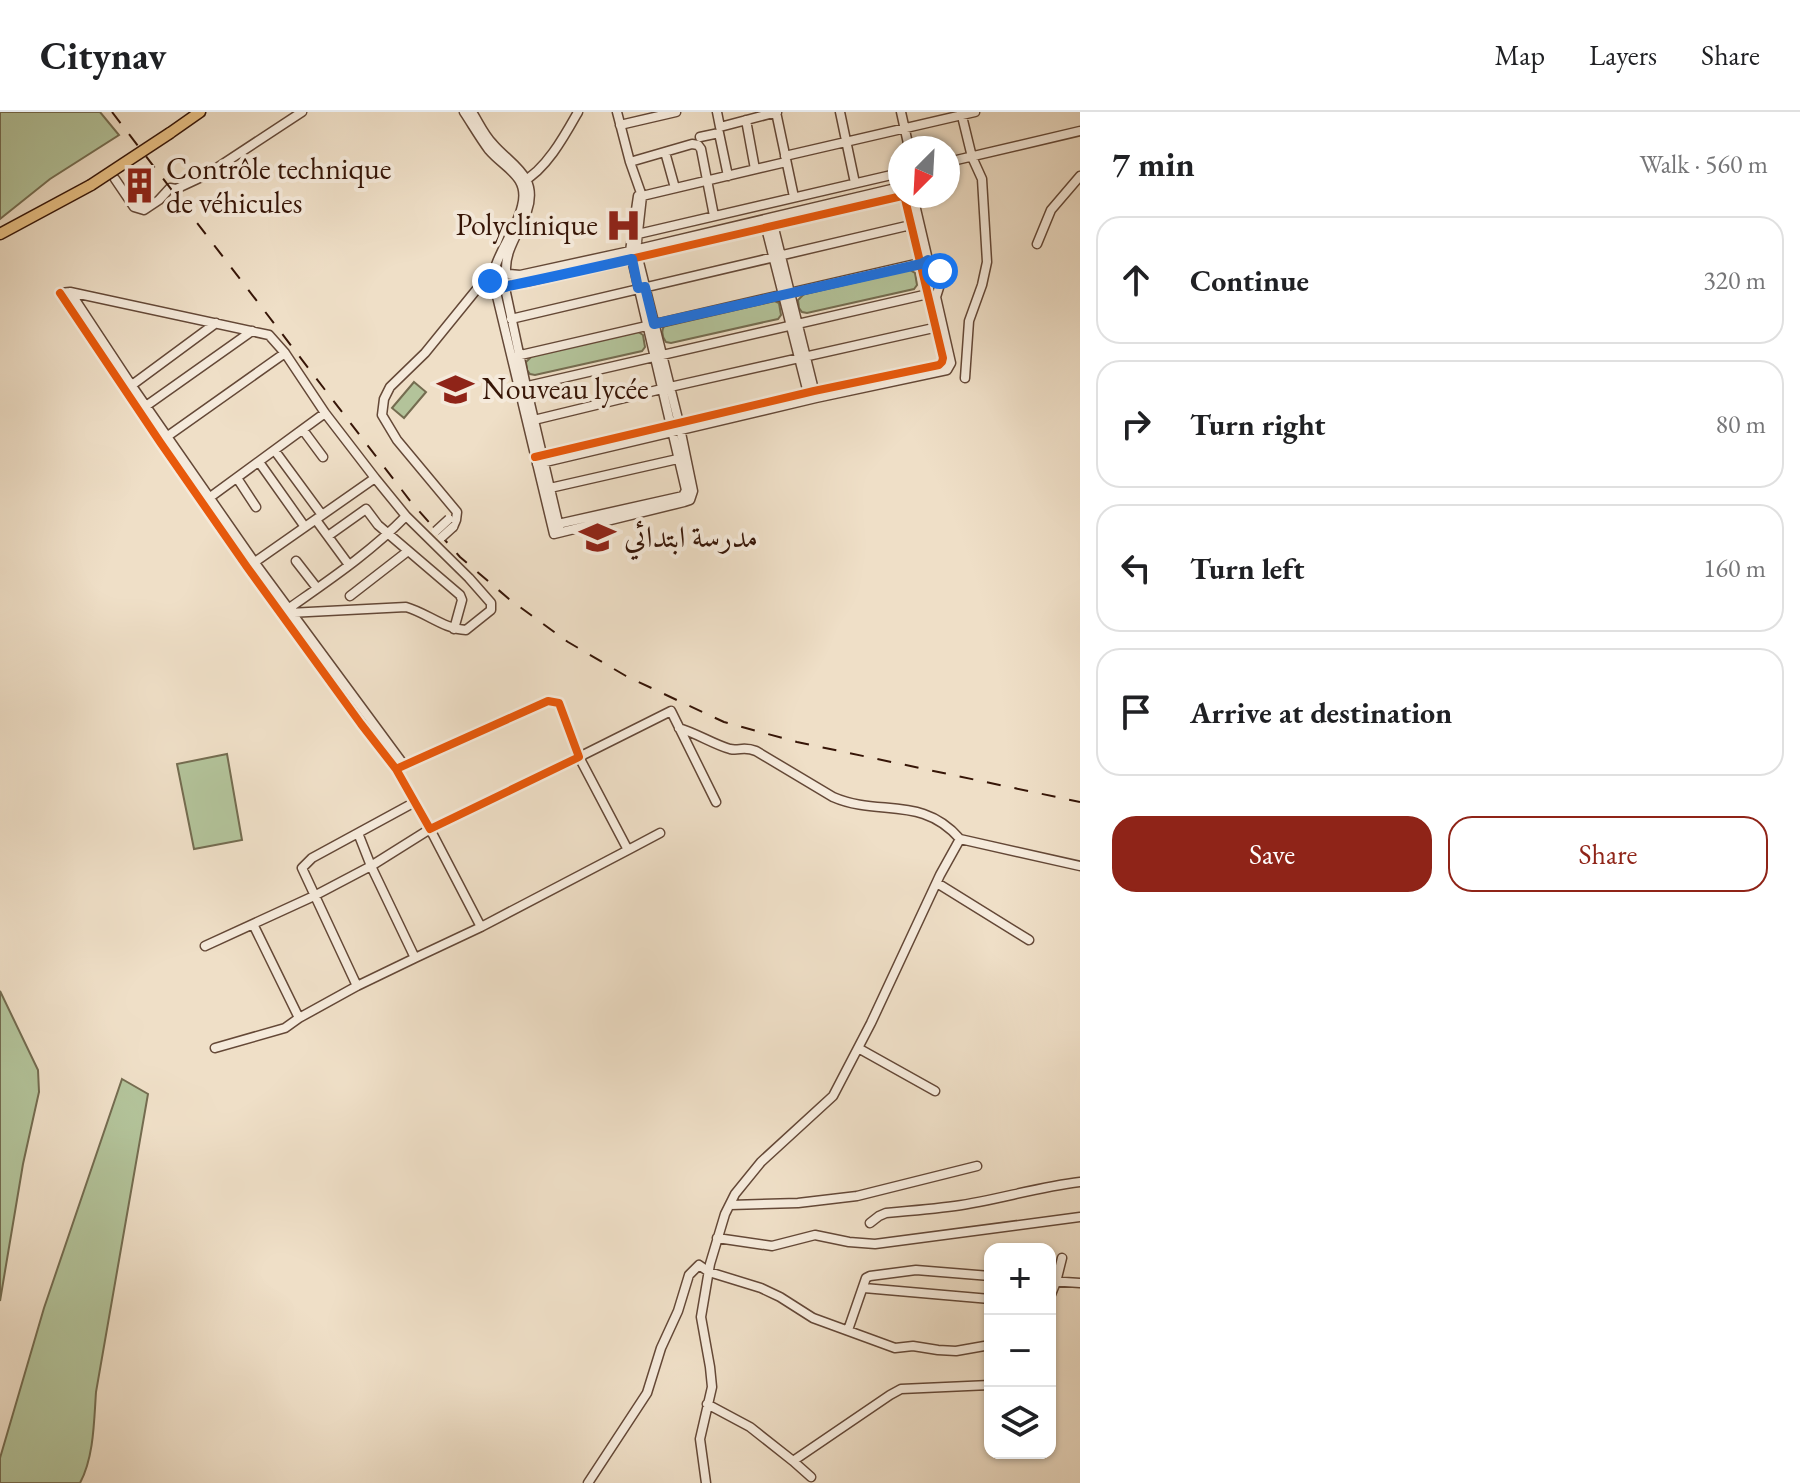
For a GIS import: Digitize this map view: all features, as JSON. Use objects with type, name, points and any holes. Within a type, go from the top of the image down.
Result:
[{"type":"main road","points":[[0,234],[91,185],[200,112]]},
{"type":"street","points":[[115,179],[134,207],[144,210],[170,188],[176,189],[206,175],[302,112]]},
{"type":"street","points":[[464,112],[490,151],[524,182]]},
{"type":"street","points":[[472,112],[490,141],[517,166],[529,203],[505,266],[511,280],[500,286]]},
{"type":"street","points":[[515,356],[511,319],[500,286],[490,275],[522,208],[524,182],[545,163],[578,112]]},
{"type":"street","points":[[617,112],[640,192],[634,254]]},
{"type":"street","points":[[620,125],[676,112]]},
{"type":"street","points":[[718,112],[720,127],[777,112],[794,197]]},
{"type":"street","points":[[840,112],[855,183]]},
{"type":"street","points":[[901,112],[907,136]]},
{"type":"street","points":[[640,192],[728,176],[846,141],[975,112]]},
{"type":"street","points":[[962,114],[972,157],[982,179],[987,262],[969,321],[965,378]]},
{"type":"street","points":[[746,120],[755,169]]},
{"type":"street","points":[[960,160],[1080,131]]},
{"type":"street","points":[[700,137],[719,133],[728,176]]},
{"type":"street","points":[[630,162],[692,144],[698,145],[714,216]]},
{"type":"street","points":[[665,152],[675,188]]},
{"type":"street","points":[[638,234],[888,176]]},
{"type":"street","points":[[1037,244],[1051,210],[1080,176]]},
{"type":"street","points":[[435,538],[451,523],[452,507],[397,440],[382,415],[384,399],[390,387],[425,353],[481,284],[500,286],[527,283],[888,190]]},
{"type":"street","points":[[500,286],[554,534],[560,528],[690,500],[693,491],[682,458],[634,254],[640,192]]},
{"type":"street","points":[[539,459],[812,396],[942,362],[932,296],[915,224],[905,199],[899,196],[769,222]]},
{"type":"street","points":[[914,208],[915,224]]},
{"type":"street","points":[[769,222],[812,396]]},
{"type":"street","points":[[511,319],[915,224]]},
{"type":"street","points":[[494,271],[500,269],[520,275],[634,254]]},
{"type":"street","points":[[515,356],[924,262],[936,265],[942,278],[932,296],[794,324],[522,387]]},
{"type":"street","points":[[287,612],[406,607],[454,629],[466,630],[491,610],[491,603],[435,538],[406,516],[325,413],[285,353],[269,335],[70,292],[60,293],[114,365],[251,565],[400,767],[415,802],[481,927]]},
{"type":"street","points":[[132,385],[216,323]]},
{"type":"street","points":[[651,324],[660,345],[658,357]]},
{"type":"street","points":[[534,420],[939,327]]},
{"type":"street","points":[[146,406],[252,331]]},
{"type":"street","points":[[164,439],[285,353]]},
{"type":"street","points":[[114,365],[132,385],[164,439],[209,498],[251,565]]},
{"type":"street","points":[[522,387],[534,420],[539,459],[560,528]]},
{"type":"street","points":[[209,498],[325,413]]},
{"type":"street","points":[[303,430],[323,457]]},
{"type":"street","points":[[275,451],[349,565]]},
{"type":"street","points":[[550,488],[682,458]]},
{"type":"street","points":[[259,462],[305,527]]},
{"type":"street","points":[[237,478],[256,507]]},
{"type":"street","points":[[251,565],[375,478]]},
{"type":"street","points":[[328,536],[366,509],[378,525],[460,595],[462,600],[454,629]]},
{"type":"street","points":[[287,612],[389,533],[406,516]]},
{"type":"street","points":[[350,596],[408,551]]},
{"type":"street","points":[[296,561],[317,588]]},
{"type":"street","points":[[287,612],[361,724],[400,767]]},
{"type":"street","points":[[400,767],[548,701],[559,703],[579,757],[628,850]]},
{"type":"street","points":[[205,946],[314,896],[371,866],[430,829],[671,711],[716,802]]},
{"type":"street","points":[[679,728],[732,750],[747,747],[846,803],[915,810],[949,826],[960,839],[1080,866]]},
{"type":"street","points":[[357,986],[302,868],[305,863],[415,802]]},
{"type":"street","points":[[358,833],[415,958]]},
{"type":"street","points":[[215,1048],[285,1028],[357,986],[481,927],[660,833]]},
{"type":"street","points":[[706,1483],[700,1439],[712,1387],[701,1317],[717,1238],[730,1205],[744,1181],[761,1162],[833,1096],[960,839]]},
{"type":"street","points":[[937,883],[1029,940]]},
{"type":"street","points":[[253,924],[299,1018]]},
{"type":"street","points":[[858,1048],[935,1091]]},
{"type":"street","points":[[730,1205],[798,1203],[857,1196],[977,1166]]},
{"type":"street","points":[[870,1223],[886,1213],[959,1206],[1045,1186],[1080,1182]]},
{"type":"street","points":[[717,1238],[772,1246],[815,1235],[875,1244],[1080,1217]]},
{"type":"street","points":[[1056,1274],[1062,1258]]},
{"type":"street","points":[[588,1483],[647,1393],[689,1275],[699,1265],[709,1272],[761,1288],[813,1318],[895,1348],[913,1346],[956,1351],[984,1346]]},
{"type":"street","points":[[848,1330],[866,1278],[916,1270],[984,1276]]},
{"type":"street","points":[[1056,1282],[1080,1283]]},
{"type":"street","points":[[864,1288],[984,1298]]},
{"type":"street","points":[[793,1461],[901,1389],[984,1385]]},
{"type":"street","points":[[707,1404],[750,1427],[811,1477]]},
{"type":"green space","points":[[0,112],[100,112],[119,135],[50,179],[0,219]]},
{"type":"green space","points":[[908,269],[915,273],[917,285],[914,289],[807,313],[799,308],[798,300],[804,294]]},
{"type":"green space","points":[[772,300],[779,303],[781,315],[778,319],[671,343],[666,342],[663,336],[664,326]]},
{"type":"green space","points":[[637,331],[643,335],[645,347],[642,351],[535,375],[527,370],[526,362],[532,356]]},
{"type":"green space","points":[[414,382],[426,392],[404,418],[392,408]]},
{"type":"green space","points":[[227,754],[242,840],[194,849],[177,764]]},
{"type":"green space","points":[[0,991],[38,1070],[39,1092],[23,1164],[0,1301]]},
{"type":"green space","points":[[122,1079],[148,1094],[96,1392],[85,1473],[80,1483],[0,1483],[0,1458],[44,1308]]},
{"type":"railway","points":[[112,112],[411,502],[460,557],[509,599],[568,642],[626,676],[724,722],[797,742],[1080,802]]},
{"type":"cycle path","points":[[508,285],[902,196],[943,358],[939,365],[814,391],[535,457]]},
{"type":"cycle path","points":[[60,293],[247,567],[396,769],[430,829],[579,757],[559,703],[548,701],[396,769]]},
{"type":"place","name":"Contrôle technique de véhicules","points":[[140,186]]},
{"type":"place","name":"Polyclinique","points":[[624,225]]},
{"type":"place","name":"Nouveau lycée","points":[[456,389]]},
{"type":"place","name":"مدرسة ابتدائي","points":[[598,537]]},
{"type":"route","points":[[490,281],[495,288],[502,289],[508,285],[632,259],[638,288],[645,287],[654,324],[928,260],[940,271]]}]
